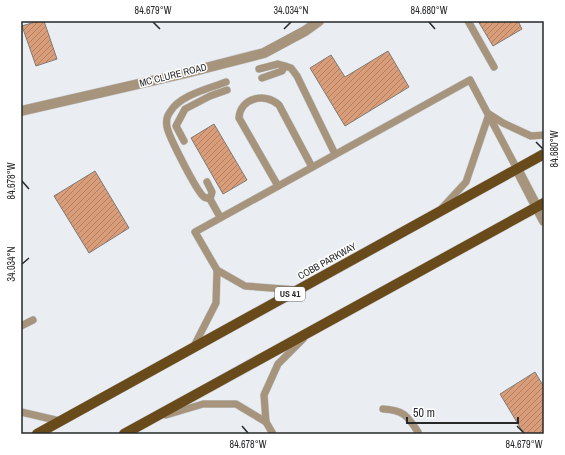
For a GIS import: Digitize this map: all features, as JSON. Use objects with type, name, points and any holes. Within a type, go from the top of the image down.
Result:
[{"type":"main road","name":"COBB PARKWAY","points":[[37,434],[544,154]]},
{"type":"main road","points":[[124,434],[540,205]]},
{"type":"street","name":"MC CLURE ROAD","points":[[21,111],[186,73],[264,52],[305,31],[318,21]]},
{"type":"street","points":[[517,169],[540,205],[544,221]]},
{"type":"lane","points":[[468,21],[494,67]]},
{"type":"lane","points":[[259,69],[278,64],[291,68],[297,76],[336,154]]},
{"type":"lane","points":[[262,78],[282,71],[285,66]]},
{"type":"lane","points":[[298,290],[245,286],[218,270],[195,232],[470,80],[517,169]]},
{"type":"lane","points":[[220,217],[210,199],[204,197],[198,188],[172,142],[167,126],[167,119],[169,112],[182,99],[226,82]]},
{"type":"lane","points":[[184,141],[176,126],[185,109],[210,96],[228,90]]},
{"type":"lane","points":[[278,186],[239,118],[239,112],[243,105],[267,97],[274,101],[279,106],[312,167]]},
{"type":"lane","points":[[489,114],[503,123],[531,136],[544,135]]},
{"type":"lane","points":[[437,214],[466,182],[489,114]]},
{"type":"lane","points":[[207,182],[212,192],[210,199]]},
{"type":"lane","points":[[193,348],[216,303],[218,270]]},
{"type":"lane","points":[[21,326],[33,320]]},
{"type":"lane","points":[[273,434],[266,422],[264,395],[278,364],[311,331]]},
{"type":"lane","points":[[154,418],[203,404],[236,404],[266,422]]},
{"type":"lane","points":[[383,409],[397,410],[409,418],[418,432]]},
{"type":"lane","points":[[21,412],[60,421]]},
{"type":"building","points":[[38,21],[44,21],[57,59],[36,66],[22,26]]},
{"type":"building","points":[[478,21],[518,21],[522,29],[493,46]]},
{"type":"building","points":[[388,51],[409,87],[345,126],[310,68],[331,55],[345,77]]},
{"type":"building","points":[[214,124],[247,180],[223,194],[191,138]]},
{"type":"building","points":[[95,171],[129,228],[89,253],[54,196]]},
{"type":"building","points":[[535,372],[544,387],[544,434],[524,434],[500,394]]}]
